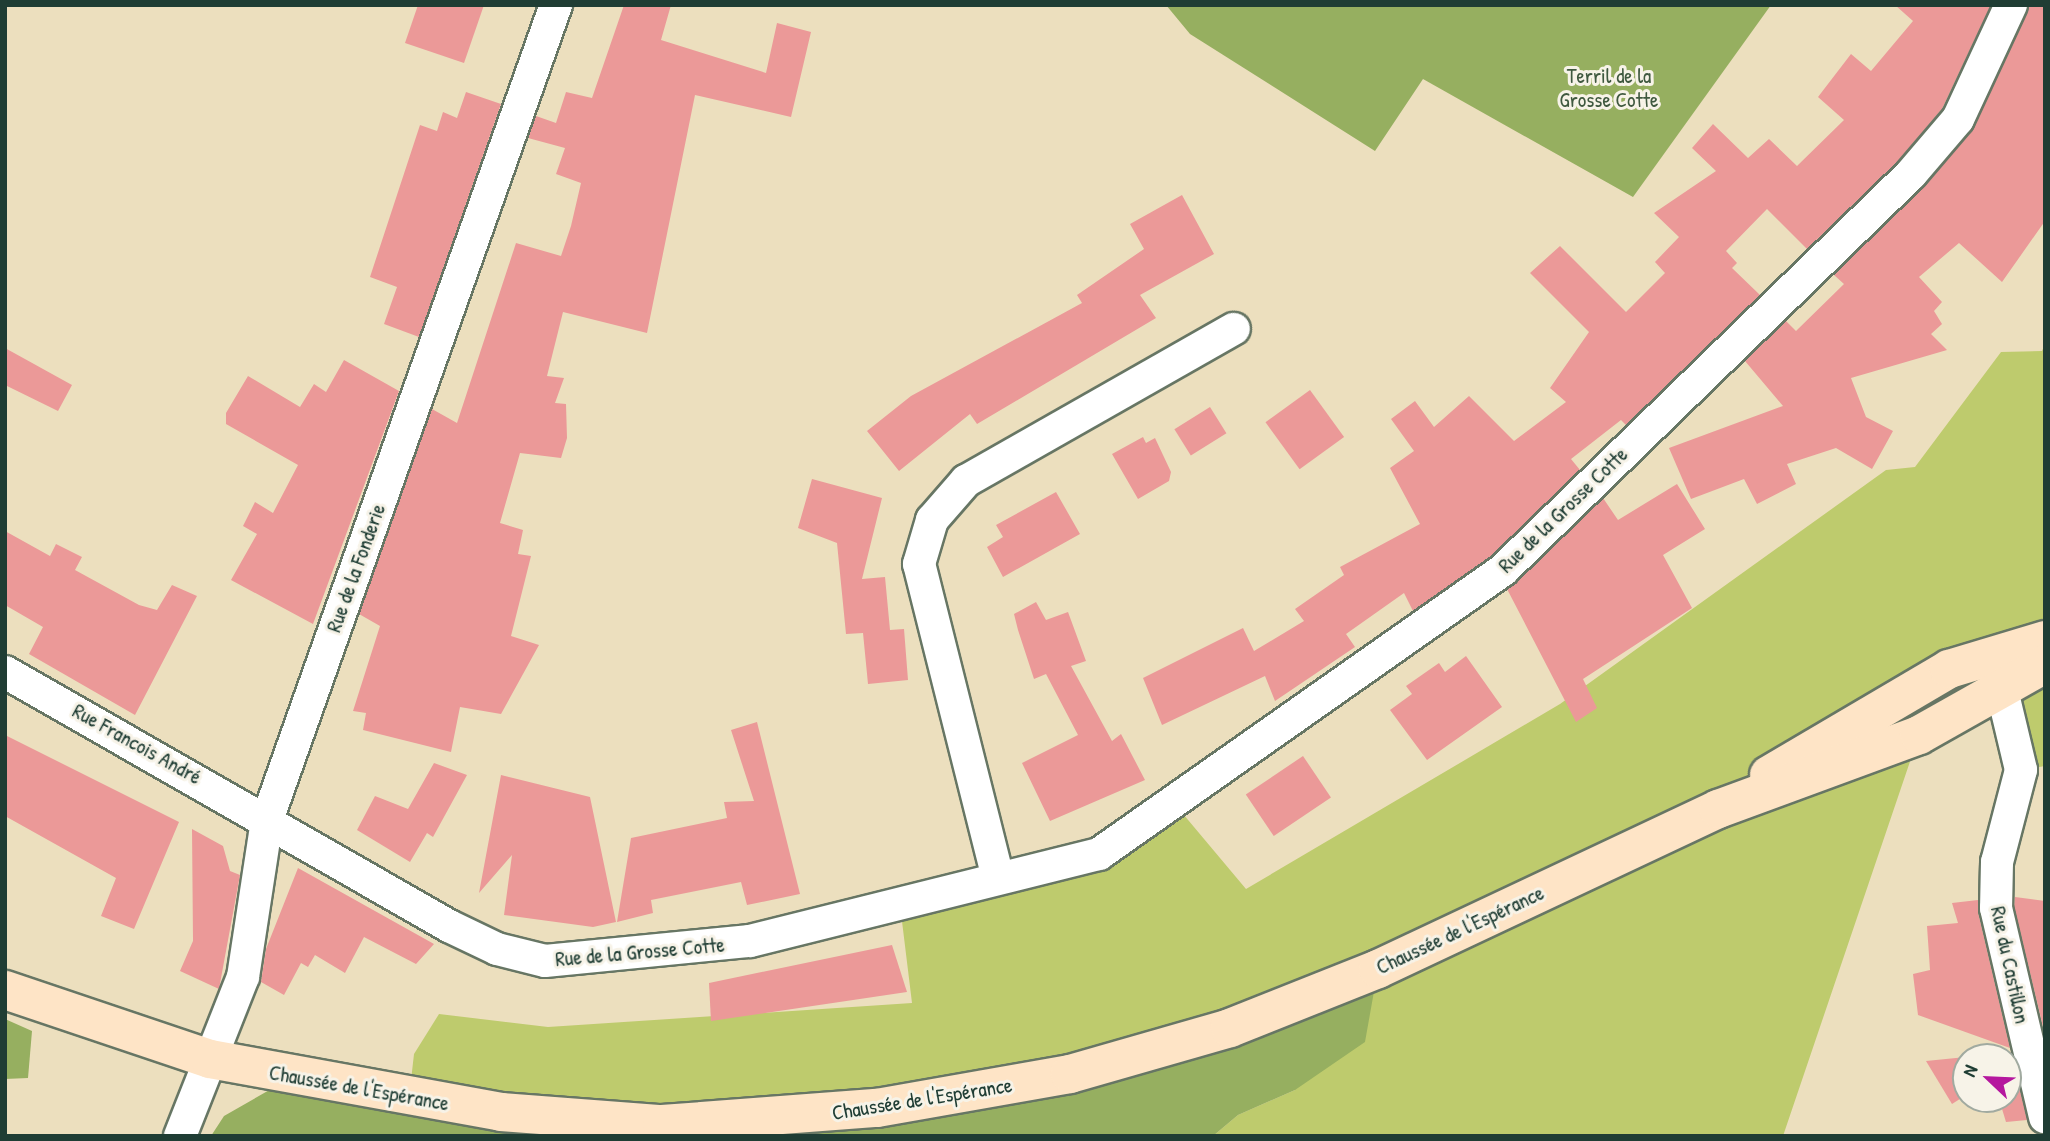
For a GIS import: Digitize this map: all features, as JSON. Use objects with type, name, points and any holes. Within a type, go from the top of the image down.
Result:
[{"type":"main road","points":[[1718,809],[1830,734],[1949,669],[2045,640]]},
{"type":"main road","points":[[1718,809],[1919,735],[2045,664]]},
{"type":"main road","name":"Chaussée de l'Espérance","points":[[5,990],[210,1059],[409,1098],[598,1123],[724,1123],[877,1108],[1070,1074],[1230,1028],[1378,969],[1718,809]]},
{"type":"street","name":"Rue de la Fonderie","points":[[180,1136],[243,977],[267,820],[556,5]]},
{"type":"street","name":"Rue de la Grosse Cotte","points":[[267,820],[449,926],[497,949],[545,961],[750,941],[1099,854],[1503,570],[1911,174],[1958,119],[2011,5]]},
{"type":"street","points":[[998,878],[919,564],[932,520],[966,481],[1234,329]]},
{"type":"street","name":"Rue Francois André","points":[[5,672],[267,820]]},
{"type":"street","name":"Rue du Castillon","points":[[2002,690],[2021,770],[1997,862],[1996,908],[2045,1117]]},
{"type":"green space","name":"Terril de la Grosse Cotte","points":[[1166,5],[1771,5],[1633,197],[1423,79],[1375,151],[1190,34]]},
{"type":"green space","points":[[2045,344],[2045,766],[2021,770],[2002,690],[1919,735],[1783,1136],[1213,1136],[1238,1115],[1295,1090],[1230,1028],[802,1118],[409,1098],[414,1054],[439,1014],[548,1027],[912,1003],[900,905],[1099,854],[1173,802],[1246,889],[1560,704],[1886,470],[1915,467],[2001,352],[2042,351]]},
{"type":"green space","points":[[1378,969],[1365,1042],[1295,1090],[1238,1115],[1213,1136],[211,1136],[224,1116],[294,1076],[501,1112],[877,1108]]},
{"type":"green space","points":[[5,1019],[32,1031],[28,1078],[5,1079]]},
{"type":"building","points":[[418,5],[484,5],[464,63],[405,43]]},
{"type":"building","points":[[624,5],[671,5],[661,40],[766,73],[777,23],[811,32],[791,117],[695,95],[647,333],[563,312],[547,376],[564,378],[555,403],[566,404],[567,438],[561,458],[520,453],[500,523],[523,530],[518,554],[531,556],[511,636],[539,645],[501,714],[460,707],[451,752],[363,730],[366,713],[353,711],[380,626],[359,614],[432,409],[457,423],[516,243],[561,256],[571,226],[581,183],[556,174],[565,148],[528,138],[536,116],[556,123],[566,92],[592,98]]},
{"type":"building","points":[[1895,5],[1991,5],[1942,109],[1898,161],[1807,249],[1767,209],[1726,251],[1737,263],[1732,268],[1760,295],[1626,425],[1621,420],[1571,459],[1580,470],[1491,556],[1413,611],[1404,593],[1346,634],[1355,647],[1275,701],[1265,676],[1162,725],[1143,678],[1243,628],[1254,651],[1304,621],[1295,609],[1344,575],[1340,567],[1420,524],[1390,468],[1414,451],[1391,419],[1415,401],[1434,427],[1469,396],[1514,441],[1566,402],[1550,388],[1589,332],[1530,273],[1560,246],[1626,312],[1665,273],[1655,262],[1679,237],[1654,213],[1716,171],[1692,148],[1713,124],[1748,158],[1769,139],[1797,166],[1844,120],[1818,97],[1851,54],[1871,71],[1913,21]]},
{"type":"building","points":[[2029,5],[2045,5],[2045,221],[2002,282],[1959,243],[1919,277],[1942,302],[1934,311],[1942,324],[1931,334],[1947,350],[1851,378],[1866,417],[1893,431],[1872,469],[1836,448],[1787,464],[1796,484],[1757,504],[1744,479],[1691,499],[1669,448],[1783,406],[1745,361],[1786,321],[1796,331],[1844,284],[1834,275],[1972,131]]},
{"type":"building","points":[[466,92],[501,104],[419,337],[384,324],[397,287],[370,277],[420,125],[437,131],[443,112],[457,118]]},
{"type":"building","points":[[1182,195],[1214,254],[1140,295],[1156,318],[977,424],[970,414],[899,471],[867,431],[911,396],[1082,303],[1077,295],[1144,249],[1130,224]]},
{"type":"building","points":[[5,348],[72,385],[58,411],[5,385]]},
{"type":"building","points":[[344,360],[399,391],[313,624],[231,580],[257,534],[243,526],[255,502],[273,513],[298,465],[226,424],[226,413],[248,376],[300,407],[314,384],[326,392]]},
{"type":"building","points":[[1310,390],[1344,437],[1300,469],[1266,422]]},
{"type":"building","points":[[1210,407],[1226,433],[1191,456],[1174,429]]},
{"type":"building","points":[[1143,437],[1146,443],[1155,438],[1171,472],[1169,481],[1138,499],[1112,454]]},
{"type":"building","points":[[812,479],[882,498],[862,579],[885,577],[890,630],[904,629],[908,680],[868,684],[863,633],[846,634],[837,543],[798,528]]},
{"type":"building","points":[[1677,484],[1705,529],[1663,555],[1692,608],[1583,679],[1597,708],[1576,722],[1507,589],[1603,498],[1618,520]]},
{"type":"building","points":[[1056,492],[1080,534],[1003,577],[987,547],[1003,537],[996,525]]},
{"type":"building","points":[[5,531],[50,556],[56,544],[82,557],[75,570],[139,605],[157,610],[172,585],[197,596],[135,715],[29,654],[43,627],[5,605]]},
{"type":"building","points":[[1036,602],[1046,620],[1068,612],[1086,661],[1071,666],[1112,741],[1121,734],[1145,780],[1050,821],[1022,763],[1078,735],[1046,674],[1034,679],[1018,630],[1014,614]]},
{"type":"building","points":[[1466,656],[1502,707],[1427,760],[1390,710],[1412,694],[1406,686],[1439,663],[1445,672]]},
{"type":"building","points":[[757,722],[800,894],[747,905],[741,882],[651,900],[653,913],[617,922],[631,838],[727,818],[724,802],[754,801],[731,730]]},
{"type":"building","points":[[5,735],[179,822],[134,929],[101,916],[116,878],[5,816]]},
{"type":"building","points":[[1303,756],[1331,797],[1274,836],[1246,795]]},
{"type":"building","points":[[434,763],[467,775],[433,837],[427,833],[410,862],[357,830],[375,796],[408,809]]},
{"type":"building","points":[[501,775],[590,797],[616,922],[593,927],[504,915],[512,855],[479,893]]},
{"type":"building","points":[[192,829],[223,846],[230,871],[240,875],[219,989],[180,971],[193,941]]},
{"type":"building","points":[[298,868],[434,944],[416,964],[364,937],[345,973],[315,955],[308,967],[301,963],[284,995],[261,982],[266,949]]},
{"type":"building","points":[[2015,897],[2045,901],[2045,1035],[2014,906]]},
{"type":"building","points":[[1978,900],[1978,912],[2009,1043],[1996,1043],[1918,1015],[1913,974],[1930,970],[1927,926],[1958,923],[1952,903]]},
{"type":"building","points":[[892,945],[907,992],[711,1021],[709,983]]},
{"type":"building","points":[[1952,1058],[1952,1104],[1926,1061]]},
{"type":"building","points":[[2022,1099],[2027,1120],[2006,1122],[2003,1113],[2022,1113]]}]
